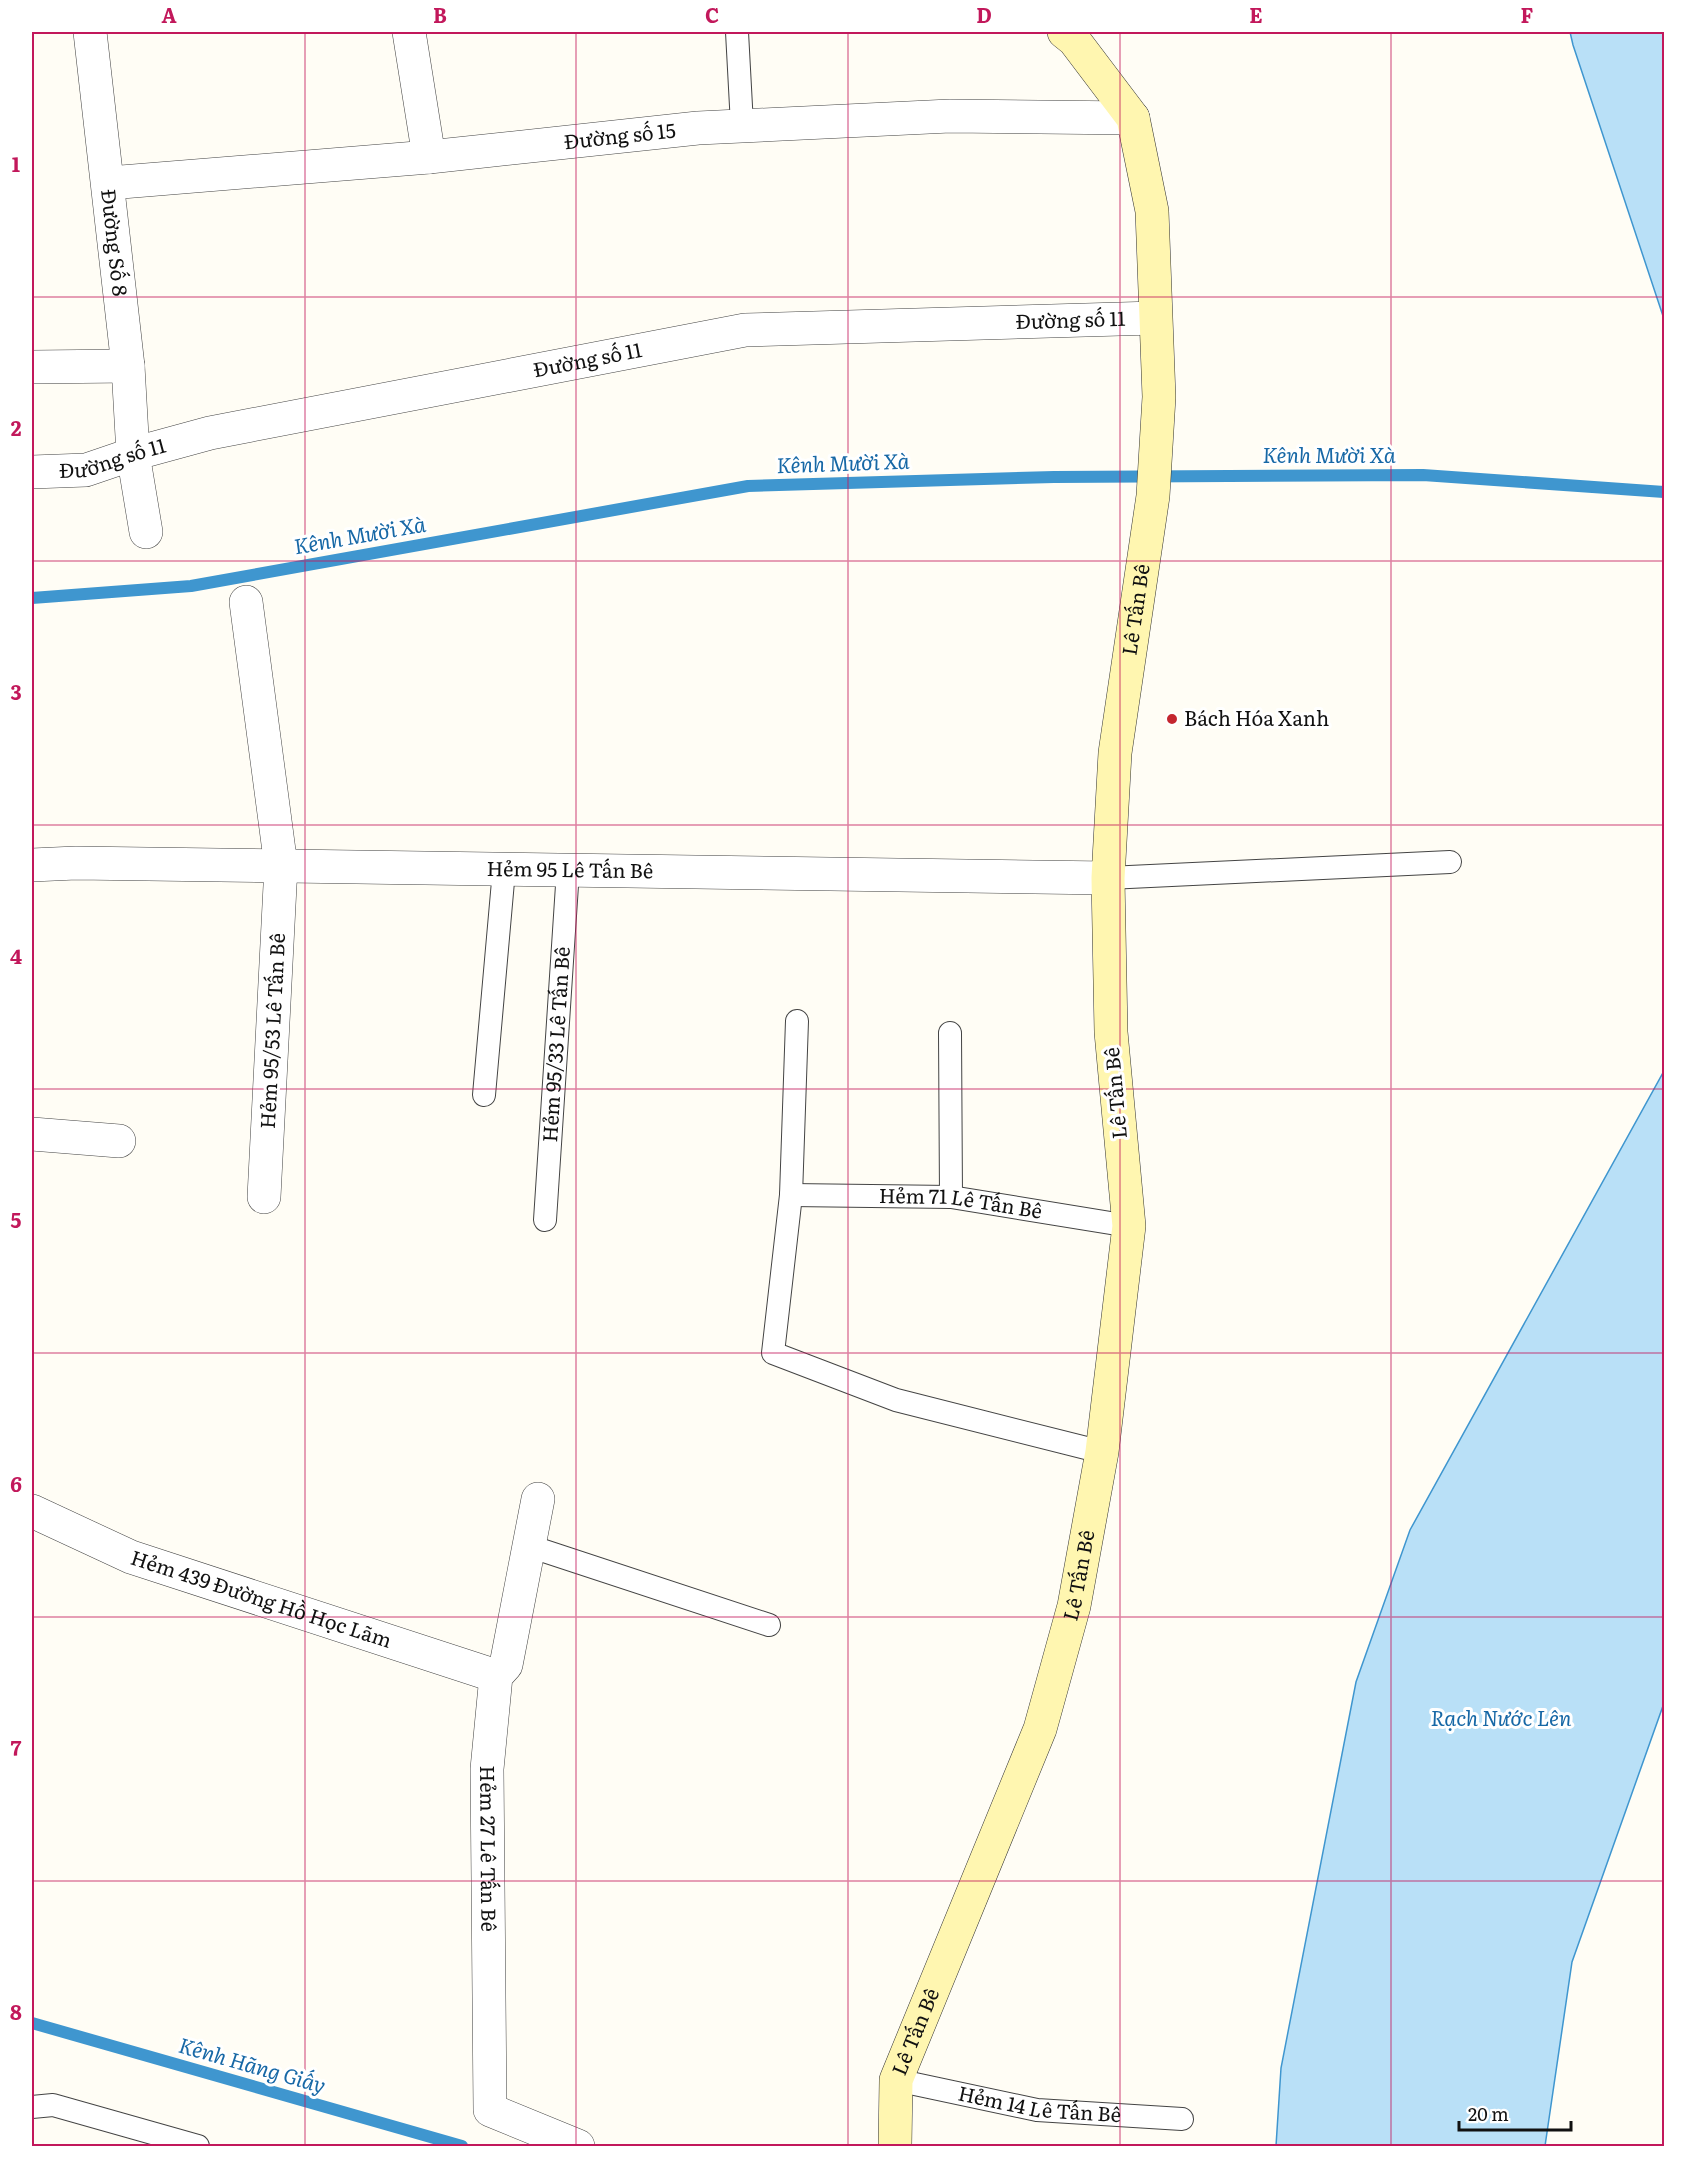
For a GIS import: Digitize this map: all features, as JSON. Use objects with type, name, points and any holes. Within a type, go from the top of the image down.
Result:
[{"type":"street","name":"Đường Số 8","points":[[90,32],[109,183],[128,366],[133,454],[146,532]]},
{"type":"street","points":[[409,32],[429,157]]},
{"type":"street","name":"Lê Tấn Bê","points":[[895,2146],[897,2080],[1040,1730],[1074,1606],[1102,1452],[1129,1226],[1111,1032],[1108,878],[1115,753],[1154,496],[1159,397],[1152,211],[1133,118],[1074,40],[1065,32]]},
{"type":"street","name":"Đường số 15","points":[[109,183],[429,157],[742,125],[950,116],[1133,118]]},
{"type":"street","name":"Đường số 11","points":[[32,472],[86,470],[133,454],[210,434],[745,330],[1155,318]]},
{"type":"street","points":[[32,367],[128,366]]},
{"type":"street","name":"Hẻm 95/53 Lê Tấn Bê","points":[[246,602],[281,866],[264,1197]]},
{"type":"street","name":"Hẻm 95 Lê Tấn Bê","points":[[32,865],[281,866],[1108,878]]},
{"type":"street","points":[[32,1134],[119,1141]]},
{"type":"street","name":"Hẻm 27 Lê Tấn Bê","points":[[538,1499],[506,1665],[496,1676],[487,1769],[490,2110],[578,2146]]},
{"type":"street","name":"Hẻm 439 Đường Hồ Học Lãm","points":[[32,1511],[131,1557],[496,1676]]},
{"type":"lane","points":[[737,32],[742,125]]},
{"type":"lane","points":[[1108,878],[1450,862]]},
{"type":"lane","points":[[484,1095],[504,870]]},
{"type":"lane","name":"Hẻm 95/33 Lê Tấn Bê","points":[[545,1220],[568,870]]},
{"type":"lane","points":[[797,1021],[791,1195],[773,1353],[896,1400],[1102,1452]]},
{"type":"lane","points":[[950,1033],[951,1197]]},
{"type":"lane","name":"Hẻm 71 Lê Tấn Bê","points":[[791,1195],[951,1197],[1129,1226]]},
{"type":"lane","points":[[529,1546],[769,1624]]},
{"type":"lane","name":"Hẻm 14 Lê Tấn Bê","points":[[897,2080],[1037,2110],[1182,2119]]},
{"type":"lane","points":[[32,2107],[53,2105],[198,2146]]},
{"type":"water","points":[[1570,32],[1664,32],[1664,319],[1573,45]]},
{"type":"water","name":"Rạch Nước Lên","points":[[1664,1071],[1664,1703],[1572,1962],[1545,2146],[1276,2146],[1281,2068],[1356,1682],[1410,1530]]},
{"type":"waterway","name":"Kênh Mười Xà","points":[[32,598],[191,586],[748,486],[1054,477],[1423,475],[1664,492]]},
{"type":"waterway","name":"Kênh Hãng Giấy","points":[[32,2023],[462,2146]]},
{"type":"place","name":"Bách Hóa Xanh","points":[[1172,719]]}]
